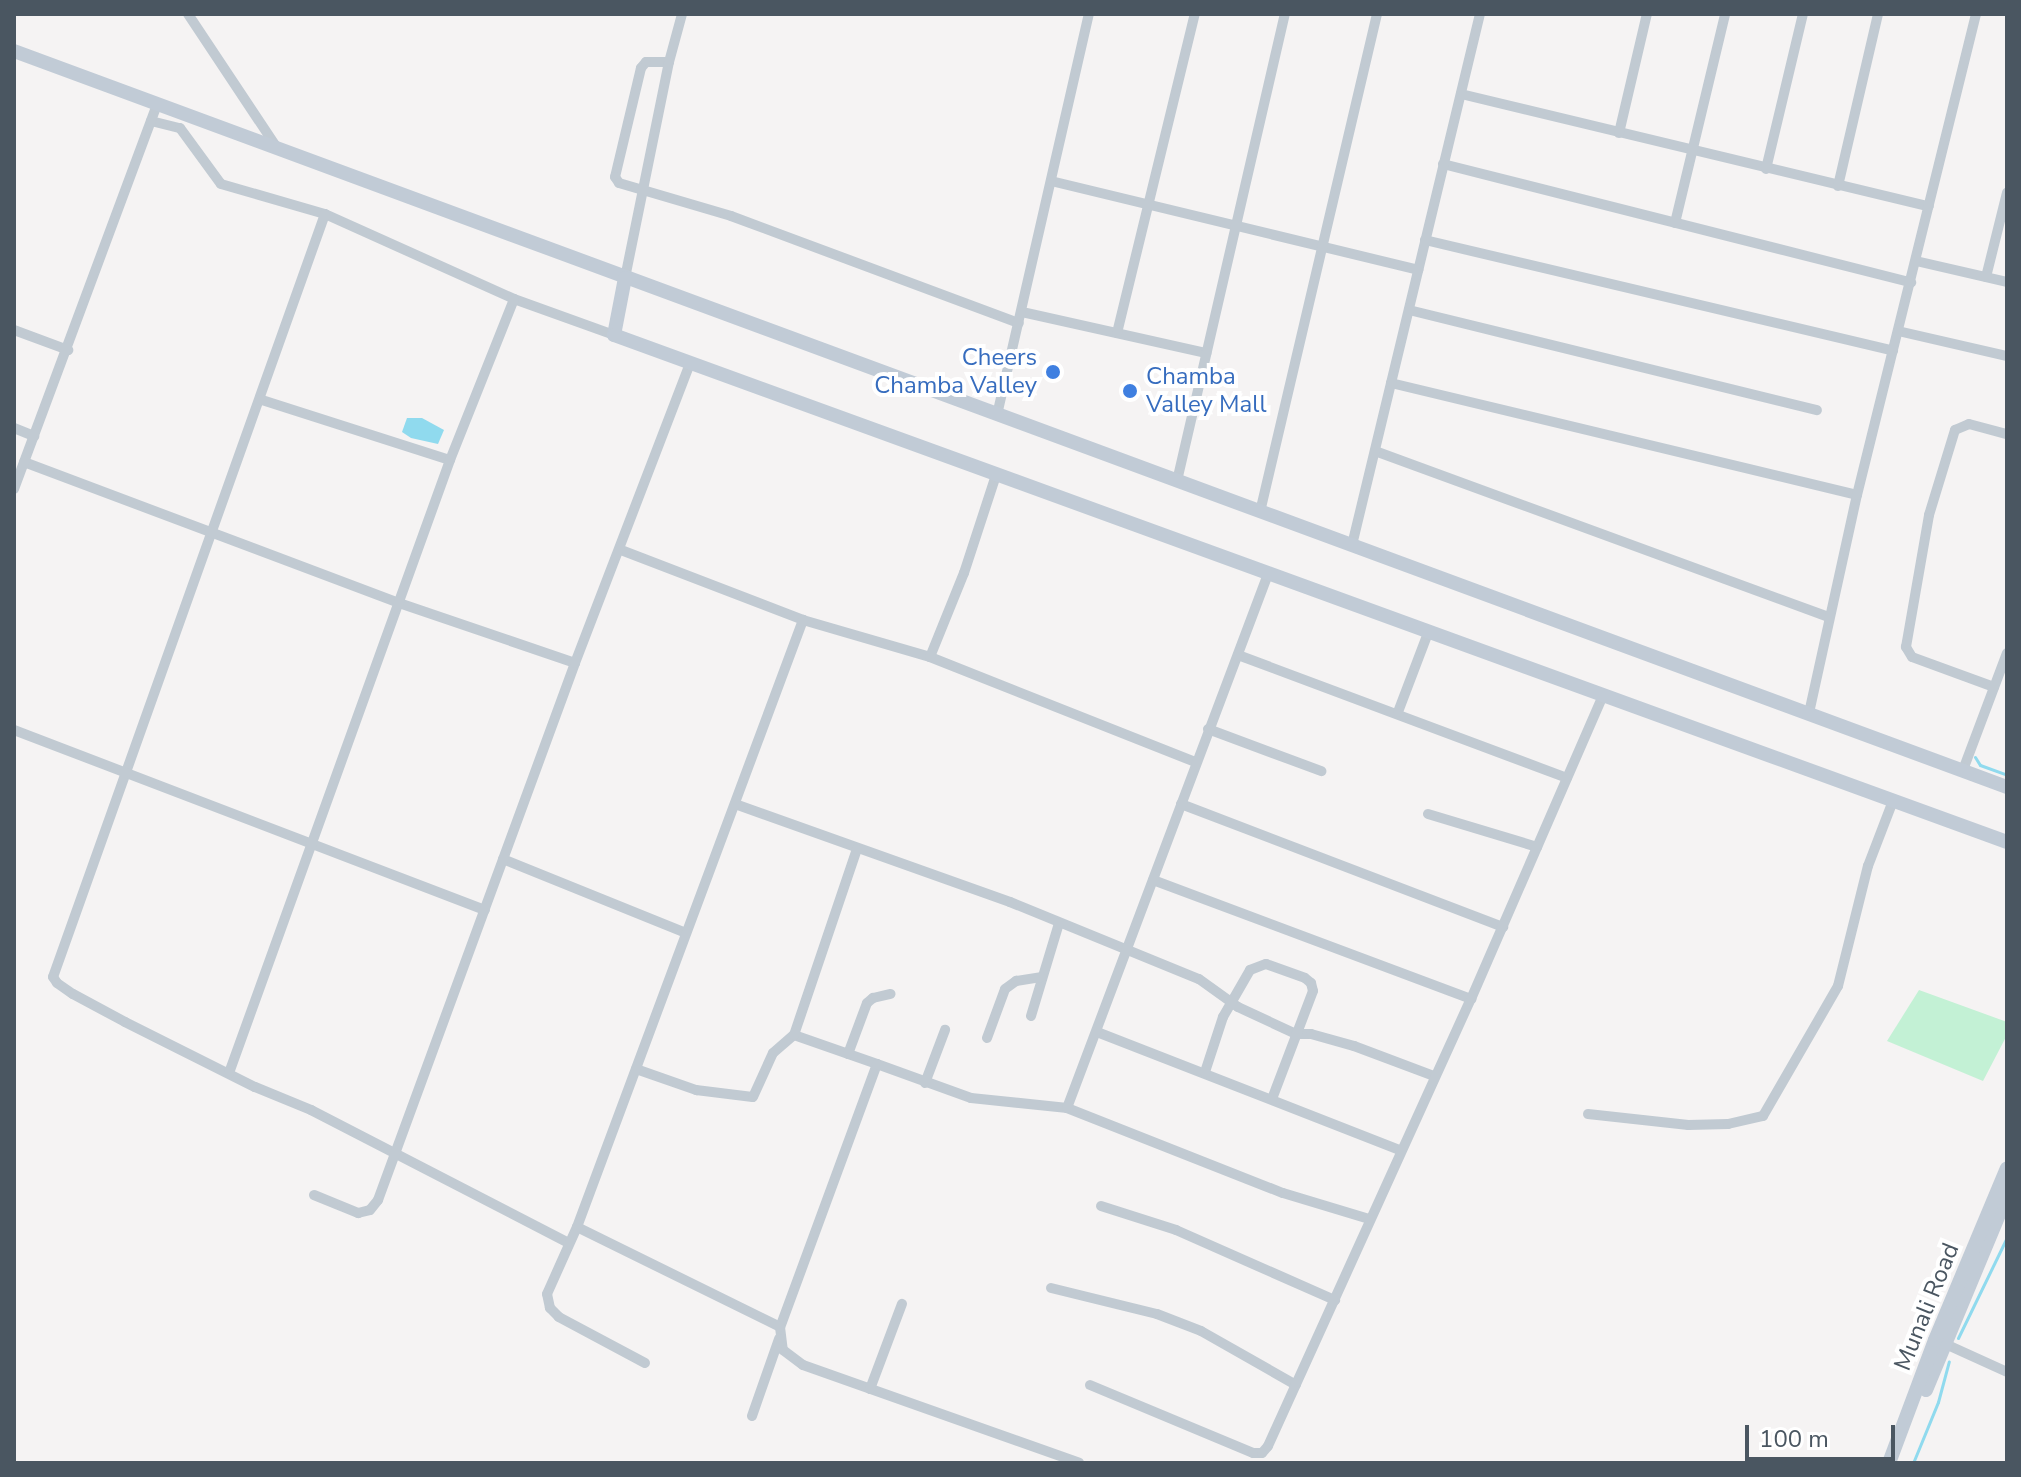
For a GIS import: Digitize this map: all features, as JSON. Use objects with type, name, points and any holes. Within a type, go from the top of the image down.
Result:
[{"type":"main road","points":[[14,51],[2007,787]]},
{"type":"main road","points":[[625,278],[614,335],[2007,842]]},
{"type":"main road","name":"Munali Road","points":[[1897,1463],[2007,1168]]},
{"type":"main road","name":"Munali Road","points":[[1889,1463],[2007,1195]]},
{"type":"street","points":[[188,14],[277,148]]},
{"type":"street","points":[[625,278],[669,62],[682,14]]},
{"type":"street","points":[[997,415],[1089,14]]},
{"type":"street","points":[[1117,333],[1151,205],[1195,14]]},
{"type":"street","points":[[1177,481],[1285,14]]},
{"type":"street","points":[[1260,512],[1377,14]]},
{"type":"street","points":[[1352,545],[1480,14]]},
{"type":"street","points":[[1619,133],[1647,14]]},
{"type":"street","points":[[1675,223],[1725,14]]},
{"type":"street","points":[[1766,169],[1803,14]]},
{"type":"street","points":[[1838,186],[1878,14]]},
{"type":"street","points":[[1809,713],[1857,495],[1976,14]]},
{"type":"street","points":[[669,62],[646,62],[641,68],[615,177],[619,183],[731,216],[1021,318],[1117,333],[1206,353]]},
{"type":"street","points":[[1461,94],[1929,206]]},
{"type":"street","points":[[14,489],[157,105]]},
{"type":"street","points":[[151,121],[180,128],[221,184],[325,214],[514,299],[614,335]]},
{"type":"street","points":[[1443,164],[1911,282]]},
{"type":"street","points":[[1051,181],[1418,270]]},
{"type":"street","points":[[1986,277],[2007,193]]},
{"type":"street","points":[[325,214],[262,400],[53,977],[57,983],[99,1008],[396,1153],[569,1243]]},
{"type":"street","points":[[1425,240],[1893,351]]},
{"type":"street","points":[[1916,261],[2007,282]]},
{"type":"street","points":[[229,1073],[450,460],[514,299]]},
{"type":"street","points":[[1409,310],[1817,410]]},
{"type":"street","points":[[14,330],[68,350]]},
{"type":"street","points":[[1898,331],[2007,356]]},
{"type":"street","points":[[314,1195],[352,1212],[370,1210],[378,1200],[575,663],[690,364]]},
{"type":"street","points":[[1391,383],[1857,495]]},
{"type":"street","points":[[262,400],[450,460]]},
{"type":"street","points":[[1994,687],[1912,657],[1906,647],[1929,515],[1955,430],[1969,424],[2007,434]]},
{"type":"street","points":[[14,428],[34,436]]},
{"type":"street","points":[[1375,451],[1829,617]]},
{"type":"street","points":[[24,462],[399,603],[575,663]]},
{"type":"street","points":[[930,657],[964,573],[996,475]]},
{"type":"street","points":[[621,550],[803,620],[930,657],[1195,762]]},
{"type":"street","points":[[1067,1108],[1268,574]]},
{"type":"street","points":[[645,1363],[550,1308],[547,1294],[577,1227],[684,932],[803,620]]},
{"type":"street","points":[[1398,712],[1428,633]]},
{"type":"street","points":[[1963,770],[2007,653]]},
{"type":"street","points":[[1238,655],[1398,712],[1567,778]]},
{"type":"street","points":[[1090,1385],[1259,1458],[1296,1385],[1471,999],[1603,695]]},
{"type":"street","points":[[1208,729],[1321,771]]},
{"type":"street","points":[[14,730],[485,910]]},
{"type":"street","points":[[1588,1114],[1688,1125],[1728,1124],[1763,1116],[1838,986],[1863,881],[1893,801]]},
{"type":"street","points":[[735,804],[1059,923],[1125,952],[1199,979],[1230,1002],[1296,1034],[1311,1034],[1354,1046],[1434,1076]]},
{"type":"street","points":[[1181,804],[1503,927]]},
{"type":"street","points":[[1428,814],[1537,847]]},
{"type":"street","points":[[636,1069],[696,1090],[753,1097],[773,1053],[794,1035],[857,849]]},
{"type":"street","points":[[503,859],[684,932]]},
{"type":"street","points":[[1153,880],[1471,999]]},
{"type":"street","points":[[1031,1016],[1059,923]]},
{"type":"street","points":[[1205,1072],[1230,1002],[1250,970],[1259,965],[1305,978],[1313,991],[1272,1099]]},
{"type":"street","points":[[987,1038],[1005,989],[1016,981],[1041,977]]},
{"type":"street","points":[[848,1054],[867,1003],[873,998],[891,994]]},
{"type":"street","points":[[925,1083],[945,1030]]},
{"type":"street","points":[[1097,1032],[1400,1150]]},
{"type":"street","points":[[794,1035],[971,1098],[1067,1108],[1283,1193],[1369,1219]]},
{"type":"street","points":[[752,1416],[877,1064]]},
{"type":"street","points":[[1101,1206],[1176,1230],[1335,1300]]},
{"type":"street","points":[[577,1227],[780,1332]]},
{"type":"street","points":[[1051,1288],[1157,1314],[1201,1331],[1296,1385]]},
{"type":"street","points":[[870,1389],[902,1304]]},
{"type":"street","points":[[780,1332],[783,1350],[803,1365],[1079,1463]]},
{"type":"street","points":[[1940,1342],[2007,1372]]},
{"type":"green space","points":[[1919,990],[2007,1022],[2007,1035],[1983,1081],[1887,1041]]},
{"type":"water","points":[[407,418],[422,418],[444,430],[438,444],[411,438],[402,432]]},
{"type":"waterway","points":[[1975,757],[1980,765],[2007,775]]},
{"type":"waterway","points":[[1958,1338],[2007,1237]]},
{"type":"waterway","points":[[1913,1463],[1938,1402],[1949,1361]]},
{"type":"place","name":"Cheers Chamba Valley","points":[[1053,372]]},
{"type":"place","name":"Chamba Valley Mall","points":[[1130,391]]}]
